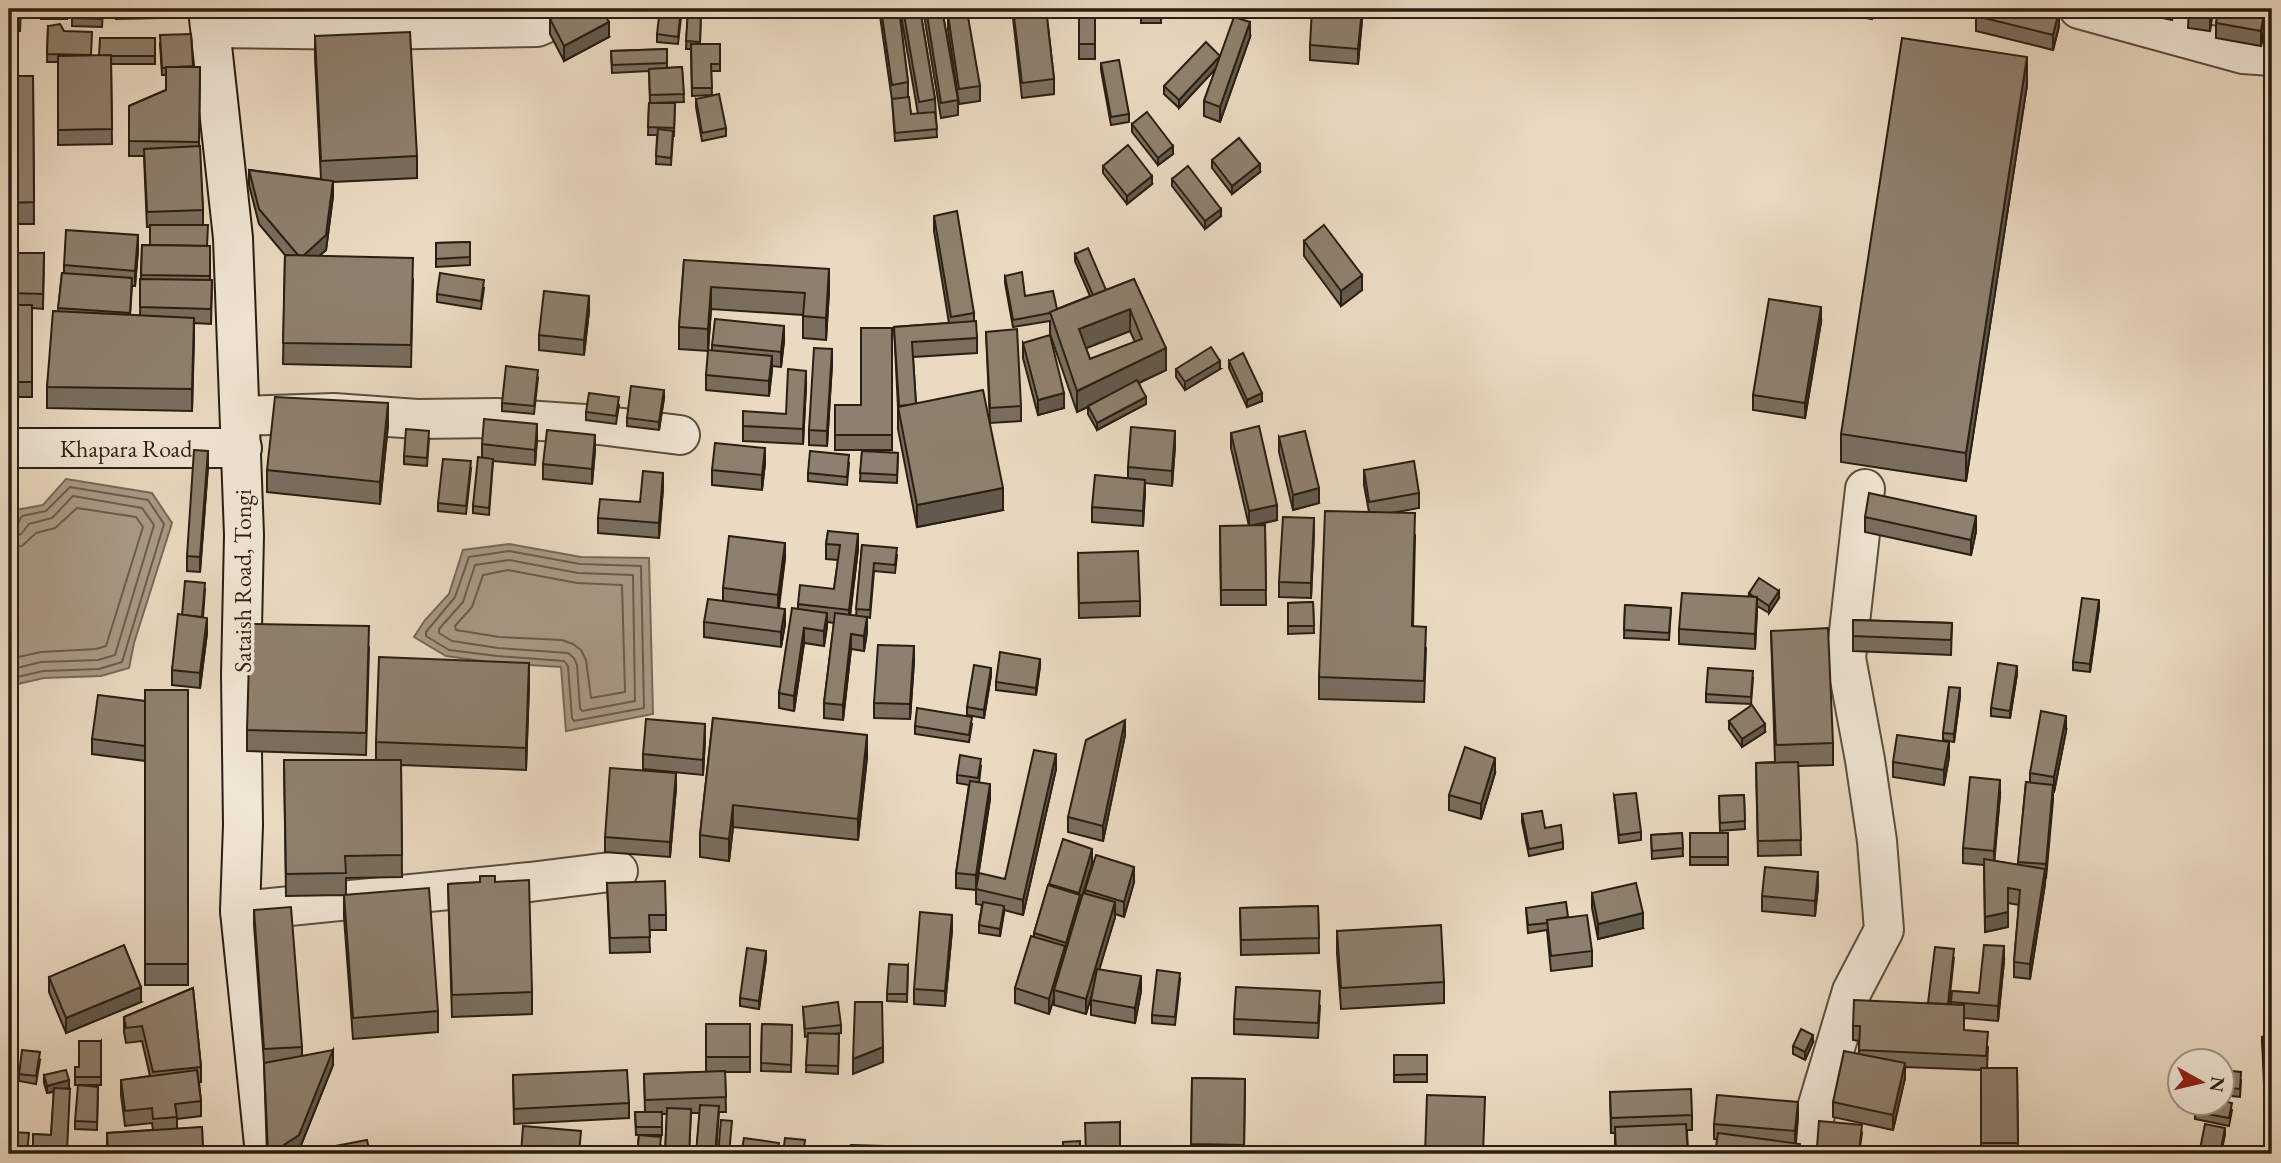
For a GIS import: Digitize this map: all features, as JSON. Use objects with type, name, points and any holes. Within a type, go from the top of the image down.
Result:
[{"type":"street","points":[[210,18],[386,30],[537,27],[579,9]]},
{"type":"street","points":[[2079,9],[2243,54],[2272,55]]},
{"type":"street","name":"Sataish Road, Tongi","points":[[210,18],[233,238],[241,432],[244,534],[240,911],[265,1154]]},
{"type":"street","name":"Khapara Road","points":[[9,449],[241,432],[334,413],[417,419],[496,418],[599,425],[680,435]]},
{"type":"street","points":[[1811,1154],[1811,1128],[1852,991],[1884,930],[1877,841],[1846,657],[1866,489]]},
{"type":"street","points":[[240,911],[618,871]]},
{"type":"water","points":[[66,479],[152,493],[172,523],[134,643],[129,668],[101,676],[44,678],[9,686],[9,531],[16,510],[43,505]]},
{"type":"water","points":[[509,544],[581,557],[649,558],[653,714],[566,731],[561,667],[497,663],[446,656],[414,637],[425,620],[449,594],[463,550]]},
{"type":"building","points":[[9,9],[20,9],[20,16],[9,16]]},
{"type":"building","points":[[72,9],[102,9],[102,19],[72,18]]},
{"type":"building","points":[[160,9],[160,10],[116,11]]},
{"type":"building","points":[[570,9],[601,9],[609,22],[564,46],[550,19]]},
{"type":"building","points":[[660,9],[681,9],[678,37],[657,34]]},
{"type":"building","points":[[881,9],[899,9],[908,82],[892,85]]},
{"type":"building","points":[[903,9],[920,9],[935,99],[919,102]]},
{"type":"building","points":[[926,9],[942,9],[958,100],[941,103]]},
{"type":"building","points":[[1013,9],[1046,9],[1054,79],[1022,83]]},
{"type":"building","points":[[1079,9],[1095,9],[1095,44],[1079,44]]},
{"type":"building","points":[[1312,9],[1362,9],[1358,49],[1310,45]]},
{"type":"building","points":[[1978,9],[2059,11],[2053,35],[1976,16]]},
{"type":"building","points":[[2189,9],[2211,9],[2210,16],[2188,13]]},
{"type":"building","points":[[2219,9],[2265,9],[2261,31],[2216,23]]},
{"type":"building","points":[[688,10],[701,10],[700,42],[686,41]]},
{"type":"building","points":[[967,11],[980,86],[959,89],[948,15]]},
{"type":"building","points":[[1234,17],[1250,22],[1220,107],[1204,101]]},
{"type":"building","points":[[60,24],[64,31],[92,32],[91,55],[47,54],[48,26]]},
{"type":"building","points":[[410,32],[417,156],[321,161],[315,36]]},
{"type":"building","points":[[191,34],[193,66],[162,68],[160,35]]},
{"type":"building","points":[[100,38],[155,38],[155,56],[99,56]]},
{"type":"building","points":[[1902,38],[2027,57],[1966,453],[1841,434]]},
{"type":"building","points":[[1206,42],[1220,56],[1179,100],[1164,86]]},
{"type":"building","points":[[691,44],[720,44],[720,64],[711,64],[712,88],[692,88]]},
{"type":"building","points":[[667,49],[667,63],[612,65],[611,51]]},
{"type":"building","points":[[111,55],[112,129],[58,130],[58,56]]},
{"type":"building","points":[[1119,60],[1129,114],[1111,117],[1101,63]]},
{"type":"building","points":[[166,67],[200,67],[199,142],[129,141],[129,106],[166,90]]},
{"type":"building","points":[[682,67],[684,94],[650,95],[649,69]]},
{"type":"building","points":[[9,76],[33,76],[34,202],[9,203]]},
{"type":"building","points":[[719,94],[726,128],[702,133],[696,99]]},
{"type":"building","points":[[909,97],[911,114],[935,112],[937,129],[895,133],[892,99]]},
{"type":"building","points":[[649,103],[675,103],[674,128],[648,127]]},
{"type":"building","points":[[1147,112],[1173,146],[1158,158],[1132,124]]},
{"type":"building","points":[[658,129],[673,131],[671,158],[656,156]]},
{"type":"building","points":[[1239,138],[1260,164],[1232,186],[1212,160]]},
{"type":"building","points":[[1128,145],[1152,176],[1127,196],[1103,166]]},
{"type":"building","points":[[200,146],[203,210],[147,212],[144,149]]},
{"type":"building","points":[[1188,166],[1221,209],[1205,221],[1172,179]]},
{"type":"building","points":[[249,170],[333,181],[326,235],[303,256],[298,255],[259,209]]},
{"type":"building","points":[[957,211],[974,313],[951,317],[934,216]]},
{"type":"building","points":[[150,225],[208,225],[207,246],[150,245]]},
{"type":"building","points":[[1324,225],[1362,275],[1341,291],[1304,241]]},
{"type":"building","points":[[66,230],[138,235],[135,271],[64,265]]},
{"type":"building","points":[[470,242],[470,257],[436,259],[436,243]]},
{"type":"building","points":[[142,245],[210,246],[210,276],[141,275]]},
{"type":"building","points":[[1088,248],[1106,290],[1093,295],[1075,254]]},
{"type":"building","points":[[9,253],[44,253],[43,294],[9,293]]},
{"type":"building","points":[[285,255],[413,258],[411,345],[283,343]]},
{"type":"building","points":[[684,260],[829,269],[826,318],[803,316],[805,293],[711,287],[708,329],[679,327]]},
{"type":"building","points":[[1022,272],[1025,296],[1053,291],[1057,309],[1050,313],[1013,320],[1005,276]]},
{"type":"building","points":[[62,273],[132,278],[130,313],[58,308]]},
{"type":"building","points":[[440,273],[484,280],[481,301],[437,294]]},
{"type":"building","points":[[140,279],[212,280],[211,309],[140,307]]},
{"type":"building","points":[[1134,279],[1166,348],[1077,391],[1050,312]],"holes":[[[1130,309],[1142,339],[1090,359],[1079,329]]]},
{"type":"building","points":[[544,291],[589,296],[584,340],[539,335]]},
{"type":"building","points":[[1769,299],[1821,307],[1805,403],[1753,395]]},
{"type":"building","points":[[9,305],[32,305],[32,382],[9,382]]},
{"type":"building","points":[[53,311],[194,318],[192,389],[47,387]]},
{"type":"building","points":[[715,319],[784,326],[781,352],[712,345]]},
{"type":"building","points":[[976,321],[977,338],[912,342],[916,404],[899,406],[894,327]]},
{"type":"building","points":[[861,328],[892,328],[892,435],[835,435],[835,405],[861,405]]},
{"type":"building","points":[[1017,329],[1021,406],[990,408],[986,332]]},
{"type":"building","points":[[1050,335],[1064,393],[1038,400],[1023,343]]},
{"type":"building","points":[[1211,347],[1220,361],[1185,382],[1176,369]]},
{"type":"building","points":[[814,348],[832,349],[827,431],[809,430]]},
{"type":"building","points":[[708,350],[772,356],[769,381],[706,375]]},
{"type":"building","points":[[1243,353],[1262,393],[1247,400],[1229,361]]},
{"type":"building","points":[[506,366],[538,370],[534,406],[502,403]]},
{"type":"building","points":[[788,369],[806,371],[803,429],[743,426],[743,411],[786,414]]},
{"type":"building","points":[[1137,380],[1146,397],[1097,423],[1088,406]]},
{"type":"building","points":[[631,386],[664,390],[659,422],[627,418]]},
{"type":"building","points":[[983,390],[1003,488],[917,505],[898,407]]},
{"type":"building","points":[[589,393],[619,397],[616,416],[586,412]]},
{"type":"building","points":[[275,397],[388,403],[380,482],[267,470]]},
{"type":"building","points":[[484,419],[537,424],[535,450],[482,444]]},
{"type":"building","points":[[1259,426],[1277,505],[1249,511],[1231,433]]},
{"type":"building","points":[[1131,427],[1175,431],[1172,471],[1128,467]]},
{"type":"building","points":[[406,429],[429,431],[427,458],[404,456]]},
{"type":"building","points":[[547,430],[595,435],[592,469],[543,464]]},
{"type":"building","points":[[1305,431],[1319,488],[1293,495],[1279,437]]},
{"type":"building","points":[[715,443],[765,448],[762,475],[712,470]]},
{"type":"building","points":[[194,450],[208,451],[200,557],[187,556]]},
{"type":"building","points":[[810,451],[849,455],[847,477],[808,473]]},
{"type":"building","points":[[862,451],[898,453],[897,475],[860,473]]},
{"type":"building","points":[[478,457],[493,459],[489,508],[473,506]]},
{"type":"building","points":[[443,459],[471,461],[466,506],[438,503]]},
{"type":"building","points":[[1414,461],[1419,493],[1369,502],[1364,470]]},
{"type":"building","points":[[643,471],[663,473],[659,523],[598,518],[600,499],[640,502]]},
{"type":"building","points":[[1095,475],[1145,480],[1143,511],[1092,507]]},
{"type":"building","points":[[1869,493],[1976,516],[1971,540],[1865,517]]},
{"type":"building","points":[[1325,511],[1415,513],[1412,626],[1426,627],[1424,681],[1319,677]]},
{"type":"building","points":[[1283,517],[1314,518],[1311,583],[1279,582]]},
{"type":"building","points":[[1265,525],[1266,590],[1221,590],[1220,526]]},
{"type":"building","points":[[828,531],[858,534],[849,610],[798,604],[800,585],[834,589],[840,545],[826,544]]},
{"type":"building","points":[[729,536],[785,543],[778,595],[723,588]]},
{"type":"building","points":[[862,545],[897,548],[895,565],[874,563],[870,610],[856,609]]},
{"type":"building","points":[[1138,551],[1140,601],[1079,603],[1078,553]]},
{"type":"building","points":[[1759,578],[1779,591],[1769,606],[1749,593]]},
{"type":"building","points":[[185,581],[205,583],[202,617],[182,615]]},
{"type":"building","points":[[1682,593],[1757,597],[1755,634],[1679,629]]},
{"type":"building","points":[[2082,598],[2099,600],[2090,664],[2073,662]]},
{"type":"building","points":[[708,599],[785,609],[781,632],[704,622]]},
{"type":"building","points":[[1313,602],[1314,626],[1288,626],[1288,603]]},
{"type":"building","points":[[1625,605],[1671,608],[1669,633],[1624,630]]},
{"type":"building","points":[[792,608],[827,613],[824,631],[804,628],[794,696],[779,693]]},
{"type":"building","points":[[835,613],[867,617],[864,636],[851,634],[843,705],[824,703]]},
{"type":"building","points":[[178,614],[207,618],[200,673],[172,670]]},
{"type":"building","points":[[1853,620],[1952,623],[1951,640],[1853,636]]},
{"type":"building","points":[[250,624],[369,626],[366,733],[247,730]]},
{"type":"building","points":[[1828,628],[1833,743],[1776,745],[1771,631]]},
{"type":"building","points":[[878,645],[914,646],[910,704],[874,703]]},
{"type":"building","points":[[1000,652],[1040,659],[1036,688],[996,682]]},
{"type":"building","points":[[379,657],[529,663],[526,748],[376,742]]},
{"type":"building","points":[[1998,663],[2017,666],[2010,711],[1991,708]]},
{"type":"building","points":[[974,665],[991,668],[984,710],[967,707]]},
{"type":"building","points":[[1708,668],[1753,671],[1751,697],[1706,694]]},
{"type":"building","points":[[1949,687],[1960,688],[1954,734],[1943,733]]},
{"type":"building","points":[[145,690],[188,690],[188,964],[145,964]]},
{"type":"building","points":[[98,695],[145,701],[145,746],[92,739]]},
{"type":"building","points":[[1752,705],[1765,724],[1742,739],[1729,721]]},
{"type":"building","points":[[917,708],[972,717],[969,735],[915,726]]},
{"type":"building","points":[[2041,711],[2066,716],[2054,777],[2030,773]]},
{"type":"building","points":[[713,718],[867,735],[858,819],[733,805],[729,839],[700,835]]},
{"type":"building","points":[[646,719],[705,724],[703,760],[643,754]]},
{"type":"building","points":[[1125,720],[1103,826],[1068,817],[1086,740]]},
{"type":"building","points":[[1897,735],[1949,742],[1944,770],[1893,762]]},
{"type":"building","points":[[1465,747],[1495,758],[1481,804],[1449,795]]},
{"type":"building","points":[[1034,750],[1056,754],[1023,900],[976,889],[979,873],[1005,879]]},
{"type":"building","points":[[960,755],[981,759],[978,778],[957,775]]},
{"type":"building","points":[[284,760],[401,760],[402,855],[345,856],[346,873],[286,874]]},
{"type":"building","points":[[1798,762],[1801,840],[1758,841],[1756,763]]},
{"type":"building","points":[[610,768],[676,773],[670,842],[605,837]]},
{"type":"building","points":[[1970,777],[2000,780],[1994,851],[1963,848]]},
{"type":"building","points":[[970,781],[990,784],[976,875],[956,873]]},
{"type":"building","points":[[2026,782],[2053,785],[2046,864],[2018,862]]},
{"type":"building","points":[[1636,793],[1641,832],[1619,835],[1614,795]]},
{"type":"building","points":[[1744,795],[1745,821],[1720,823],[1719,796]]},
{"type":"building","points":[[1542,811],[1545,828],[1561,825],[1563,842],[1529,849],[1522,814]]},
{"type":"building","points":[[1682,833],[1683,848],[1652,851],[1651,835]]},
{"type":"building","points":[[1690,833],[1728,833],[1728,857],[1690,857]]},
{"type":"building","points":[[1063,839],[1092,849],[1079,893],[1049,884]]},
{"type":"building","points":[[1096,855],[1134,867],[1124,902],[1085,890]]},
{"type":"building","points":[[1984,859],[2045,869],[2030,964],[2014,962],[2020,890],[2008,888],[2008,912],[1985,917]]},
{"type":"building","points":[[1765,867],[1818,872],[1815,901],[1762,896]]},
{"type":"building","points":[[480,876],[495,876],[495,882],[529,880],[532,992],[452,995],[448,884],[480,882]]},
{"type":"building","points":[[665,881],[666,915],[649,915],[650,937],[610,938],[607,883]]},
{"type":"building","points":[[1636,883],[1643,913],[1598,924],[1592,893]]},
{"type":"building","points":[[1048,885],[1080,895],[1066,943],[1034,933]]},
{"type":"building","points":[[429,888],[438,1011],[353,1018],[344,895]]},
{"type":"building","points":[[1083,893],[1115,902],[1086,999],[1054,990]]},
{"type":"building","points":[[983,902],[1004,906],[1000,929],[979,925]]},
{"type":"building","points":[[1566,902],[1568,917],[1528,925],[1526,908]]},
{"type":"building","points":[[1318,906],[1319,938],[1241,940],[1240,908]]},
{"type":"building","points":[[291,907],[302,1047],[264,1049],[254,910]]},
{"type":"building","points":[[920,912],[952,915],[945,991],[914,989]]},
{"type":"building","points":[[1587,915],[1592,951],[1551,956],[1547,920]]},
{"type":"building","points":[[1441,925],[1444,982],[1341,988],[1337,931]]},
{"type":"building","points":[[1031,936],[1065,946],[1049,999],[1015,988]]},
{"type":"building","points":[[124,945],[141,987],[66,1018],[49,977]]},
{"type":"building","points":[[1984,945],[2004,946],[1998,1006],[1951,1002],[1952,991],[1979,993]]},
{"type":"building","points":[[1935,947],[1954,949],[1948,1004],[1928,1003]]},
{"type":"building","points":[[747,948],[766,951],[759,1001],[740,998]]},
{"type":"building","points":[[889,964],[908,965],[907,994],[887,994]]},
{"type":"building","points":[[1097,969],[1141,976],[1135,1008],[1091,1000]]},
{"type":"building","points":[[1157,970],[1180,973],[1175,1017],[1152,1015]]},
{"type":"building","points":[[1236,987],[1320,991],[1318,1023],[1234,1019]]},
{"type":"building","points":[[193,988],[201,1067],[153,1072],[142,1026],[126,1028],[124,1017]]},
{"type":"building","points":[[1854,1000],[1964,1005],[1964,1030],[1988,1032],[1986,1056],[1859,1050],[1860,1026],[1853,1026]]},
{"type":"building","points":[[838,1002],[841,1025],[805,1029],[803,1007]]},
{"type":"building","points":[[855,1002],[882,1002],[883,1047],[853,1059]]},
{"type":"building","points":[[706,1024],[750,1024],[750,1057],[706,1057]]},
{"type":"building","points":[[762,1024],[792,1025],[791,1065],[761,1063]]},
{"type":"building","points":[[1801,1029],[1813,1035],[1805,1052],[1793,1046]]},
{"type":"building","points":[[808,1033],[839,1034],[838,1066],[806,1065]]},
{"type":"building","points":[[2272,1036],[2272,1069],[2264,1070],[2262,1037]]},
{"type":"building","points":[[79,1041],[101,1041],[101,1077],[75,1077],[75,1067],[79,1067]]},
{"type":"building","points":[[22,1050],[40,1052],[36,1076],[19,1074]]},
{"type":"building","points":[[333,1050],[299,1135],[268,1154],[264,1063]]},
{"type":"building","points":[[1844,1051],[1905,1063],[1893,1115],[1833,1102]]},
{"type":"building","points":[[1394,1055],[1427,1055],[1427,1074],[1394,1075]]},
{"type":"building","points":[[1981,1068],[2017,1068],[2018,1143],[1981,1143]]},
{"type":"building","points":[[66,1070],[69,1080],[47,1086],[44,1075]]},
{"type":"building","points":[[197,1070],[201,1101],[175,1104],[177,1117],[153,1119],[152,1108],[125,1111],[121,1080]]},
{"type":"building","points":[[627,1070],[629,1103],[514,1109],[513,1075]]},
{"type":"building","points":[[725,1071],[726,1097],[645,1100],[644,1074]]},
{"type":"building","points":[[2236,1071],[2241,1072],[2240,1089],[2236,1089]]},
{"type":"building","points":[[1192,1078],[1245,1079],[1244,1145],[1191,1144]]},
{"type":"building","points":[[78,1085],[98,1087],[97,1122],[75,1121]]},
{"type":"building","points":[[54,1088],[70,1089],[67,1150],[33,1148],[33,1134],[51,1135]]},
{"type":"building","points":[[1691,1089],[1692,1115],[1611,1118],[1610,1092]]},
{"type":"building","points":[[1427,1095],[1485,1097],[1483,1154],[1425,1154]]},
{"type":"building","points":[[1717,1095],[1798,1102],[1795,1131],[1714,1124]]},
{"type":"building","points":[[700,1105],[719,1106],[715,1154],[696,1154]]},
{"type":"building","points":[[667,1108],[691,1109],[689,1154],[665,1154]]},
{"type":"building","points":[[635,1112],[662,1112],[662,1127],[636,1127]]},
{"type":"building","points":[[721,1120],[732,1121],[729,1154],[718,1154]]},
{"type":"building","points":[[1819,1121],[1862,1125],[1859,1151],[1817,1147]]},
{"type":"building","points":[[1120,1122],[1120,1147],[1115,1147],[1115,1154],[1086,1154],[1085,1123]]},
{"type":"building","points":[[1686,1124],[1688,1154],[1616,1154],[1615,1127]]},
{"type":"building","points":[[2205,1124],[2225,1128],[2220,1154],[2199,1154]]},
{"type":"building","points":[[523,1126],[581,1131],[579,1154],[521,1154]]},
{"type":"building","points":[[202,1127],[203,1152],[108,1154],[107,1133]]},
{"type":"building","points":[[9,1132],[29,1133],[27,1154],[9,1154]]},
{"type":"building","points":[[1718,1133],[1800,1144],[1799,1154],[1715,1154]]},
{"type":"building","points":[[639,1135],[661,1137],[659,1154],[637,1154]]},
{"type":"building","points":[[744,1138],[779,1143],[777,1154],[741,1154]]},
{"type":"building","points":[[785,1138],[805,1140],[803,1154],[783,1154]]},
{"type":"building","points":[[367,1140],[370,1154],[336,1154],[335,1146]]},
{"type":"building","points":[[1080,1141],[1080,1154],[1063,1154],[1063,1142]]},
{"type":"building","points":[[851,1145],[883,1146],[883,1154],[851,1154]]},
{"type":"building","points":[[1863,1146],[1886,1147],[1886,1154],[1863,1154]]}]
